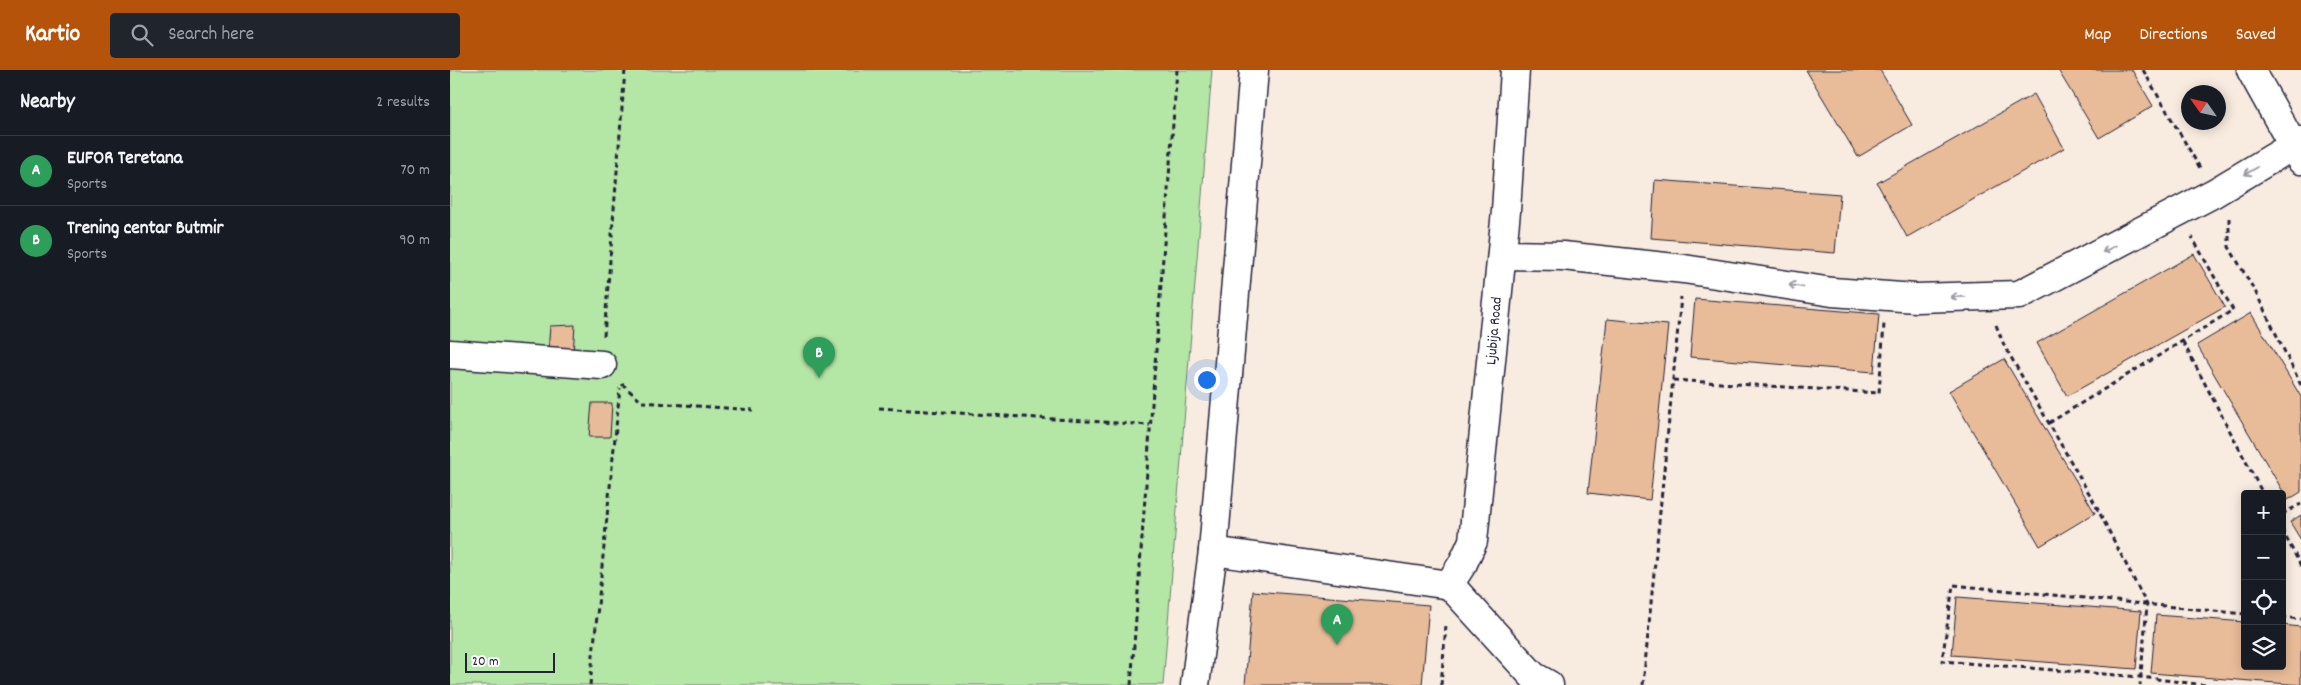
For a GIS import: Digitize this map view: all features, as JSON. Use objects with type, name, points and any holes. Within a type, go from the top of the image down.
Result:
[{"type":"lane","points":[[1195,685],[1213,551],[1254,70]]},
{"type":"lane","name":"Ljubija Road","points":[[1449,585],[1463,563],[1473,541],[1502,255],[1516,70]]},
{"type":"lane","points":[[1502,255],[1563,256],[1684,268],[1832,292],[1916,298],[2019,295],[2298,149],[2251,70]]},
{"type":"lane","points":[[450,354],[602,365]]},
{"type":"lane","points":[[1213,551],[1449,585],[1533,676],[1550,685]]},
{"type":"path","points":[[602,365],[625,70]]},
{"type":"path","points":[[1131,685],[1176,70]]},
{"type":"path","points":[[2143,70],[2214,193],[2229,204],[2230,246],[2256,293],[2301,385]]},
{"type":"path","points":[[2050,423],[2233,310],[2178,212]]},
{"type":"path","points":[[1643,685],[1684,268]]},
{"type":"path","points":[[1673,380],[1880,393],[1886,296]]},
{"type":"path","points":[[1985,296],[2004,345],[2094,502],[2147,605],[2140,685]]},
{"type":"path","points":[[2183,342],[2261,490]]},
{"type":"path","points":[[590,685],[620,382],[642,402],[754,410]]},
{"type":"path","points":[[879,408],[1150,425]]},
{"type":"path","points":[[2286,512],[2301,504]]},
{"type":"path","points":[[2285,535],[2301,566]]},
{"type":"path","points":[[1441,685],[1449,585]]},
{"type":"path","points":[[2205,685],[2141,677],[1942,661],[1953,585],[1990,587],[2241,614]]},
{"type":"path","points":[[2286,617],[2301,619]]},
{"type":"green space","points":[[450,70],[1212,70],[1163,685],[450,685]]},
{"type":"building","points":[[1806,70],[1880,70],[1912,125],[1858,157]]},
{"type":"building","points":[[2058,70],[2132,70],[2153,106],[2099,138]]},
{"type":"building","points":[[2034,94],[2064,148],[1907,237],[1877,183]]},
{"type":"building","points":[[1655,180],[1840,194],[1835,253],[1651,238]]},
{"type":"building","points":[[2194,254],[2225,307],[2067,396],[2037,343]]},
{"type":"building","points":[[1695,299],[1879,314],[1874,372],[1690,357]]},
{"type":"building","points":[[2251,313],[2301,397],[2301,492],[2288,500],[2286,490],[2282,490],[2197,345]]},
{"type":"building","points":[[1607,319],[1668,325],[1650,500],[1588,493]]},
{"type":"building","points":[[575,325],[573,354],[548,353],[550,326]]},
{"type":"building","points":[[2004,359],[2095,513],[2040,546],[1949,391]]},
{"type":"building","points":[[592,403],[612,403],[610,437],[589,437]]},
{"type":"building","points":[[2301,515],[2301,540],[2290,522]]},
{"type":"building","points":[[1253,591],[1429,605],[1422,685],[1245,685]]},
{"type":"building","points":[[1957,597],[2141,611],[2136,669],[1952,655]]},
{"type":"building","points":[[2156,615],[2241,622],[2241,670],[2286,670],[2286,625],[2301,627],[2301,685],[2151,673]]},
{"type":"place","name":"Trening centar Butmir","points":[[819,378]]},
{"type":"place","name":"EUFOR Teretana","points":[[1337,645]]}]
